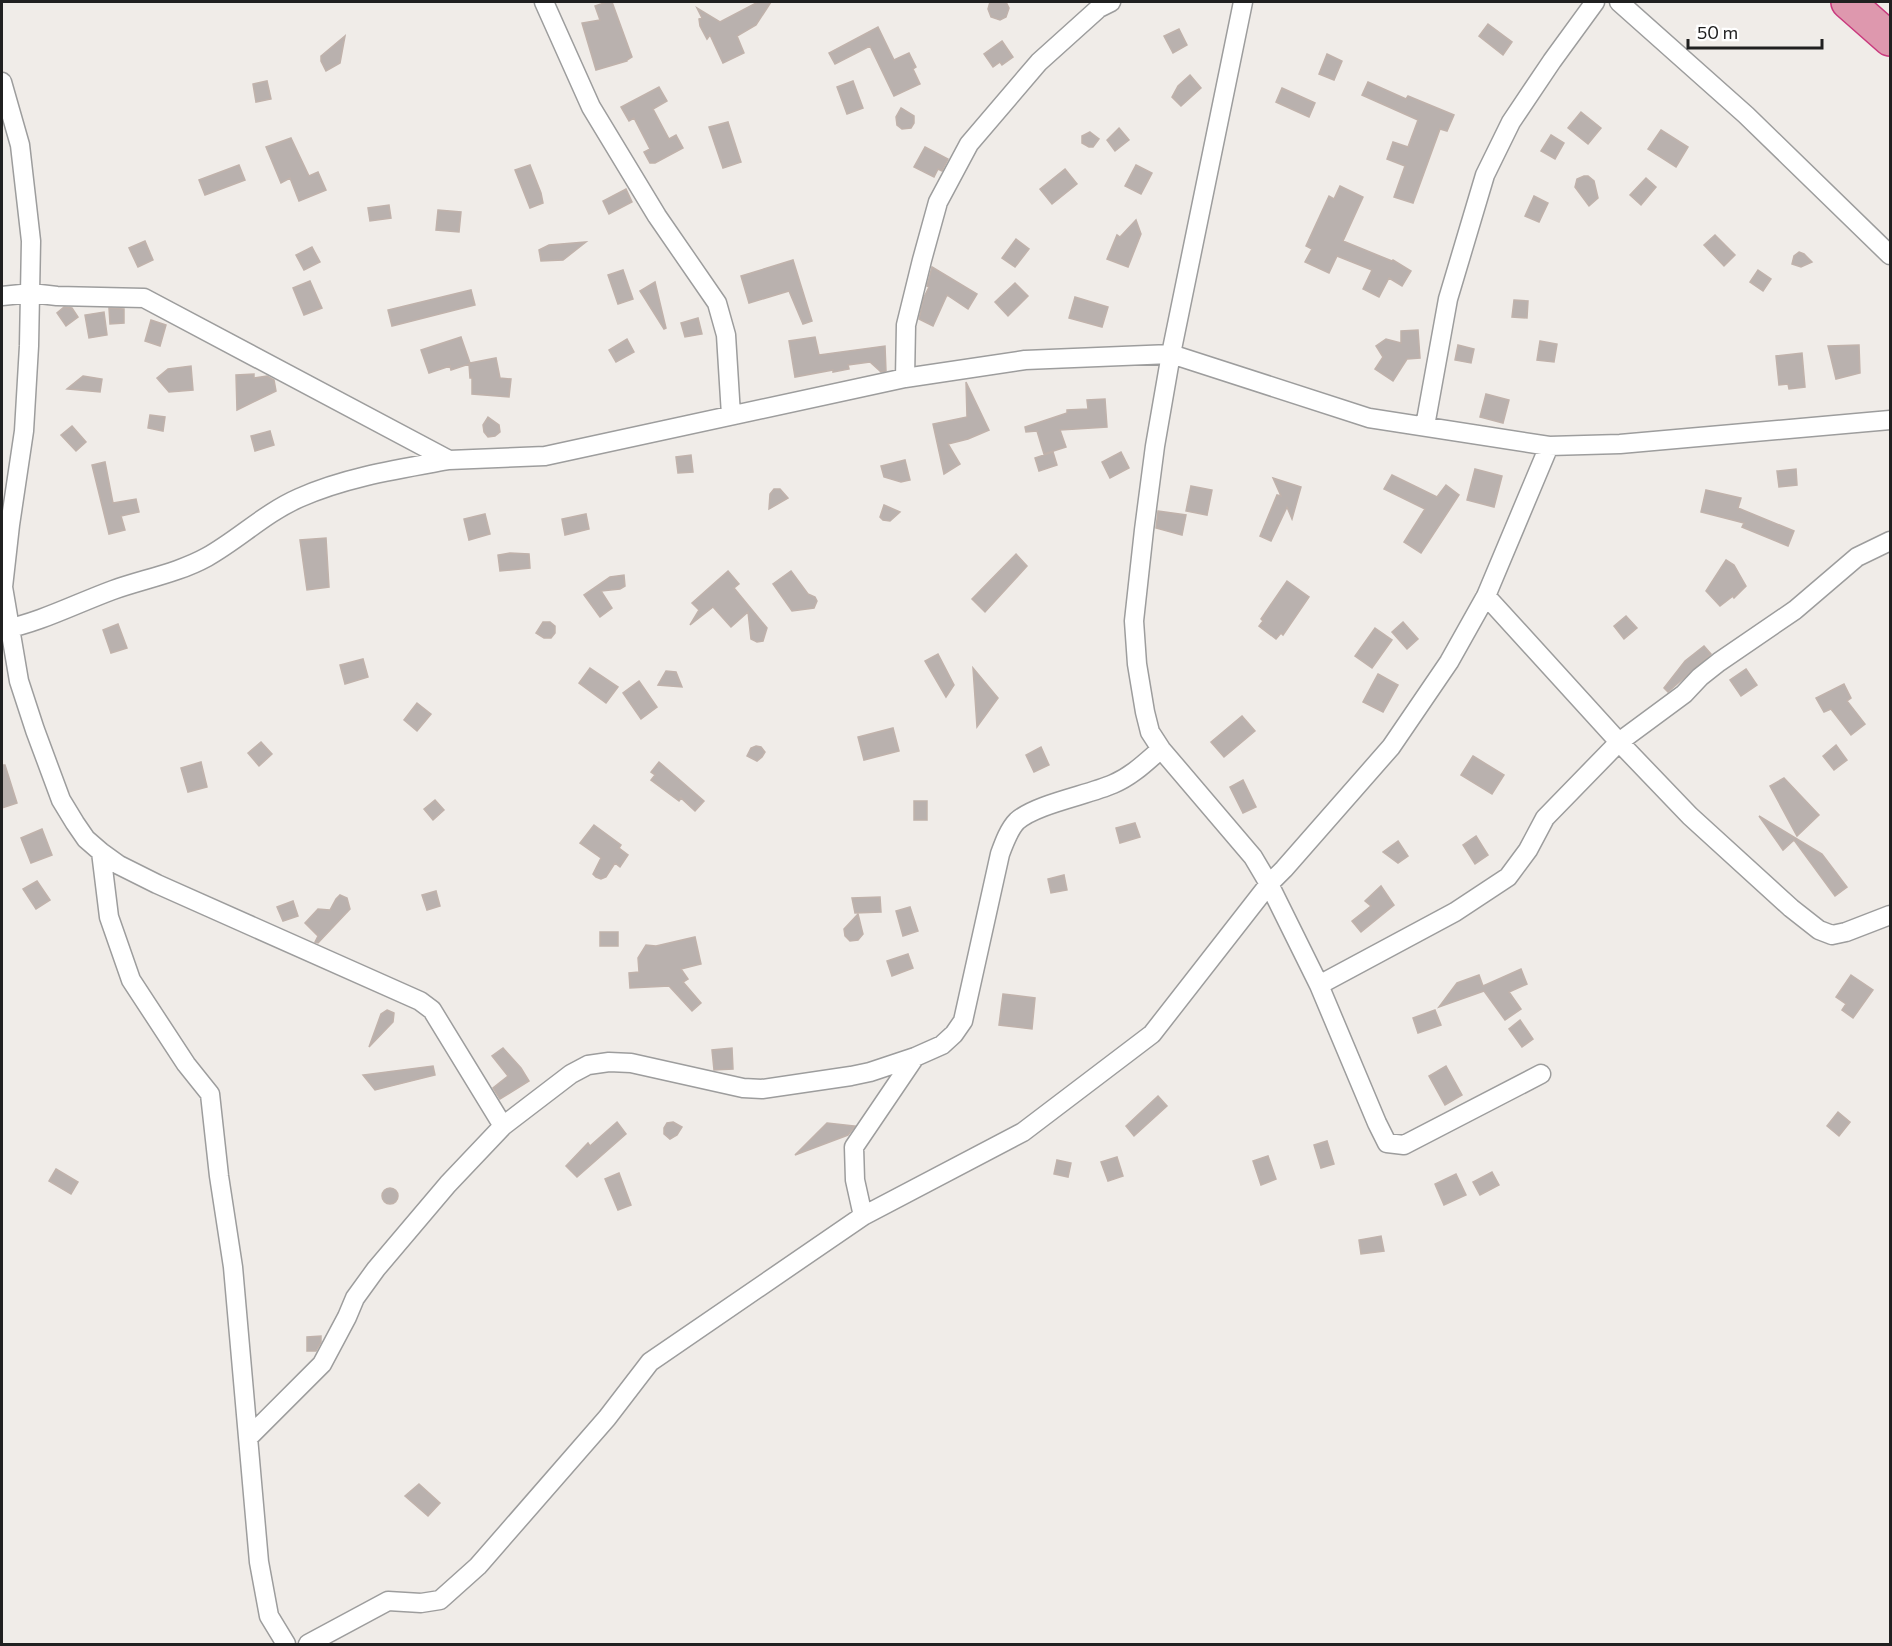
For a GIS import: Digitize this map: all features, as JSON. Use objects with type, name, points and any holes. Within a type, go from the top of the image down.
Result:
[{"type":"highway","points":[[1848,2],[1890,39]]},
{"type":"street","points":[[544,2],[591,107],[669,233],[717,303],[726,335],[731,416]]},
{"type":"street","points":[[905,378],[906,325],[928,237],[938,202],[969,144],[1038,62],[1111,2]]},
{"type":"street","points":[[1243,2],[1171,354],[1155,446],[1134,621],[1137,664],[1150,732],[1253,857],[1269,884],[1319,985],[1387,1143],[1404,1145],[1541,1074]]},
{"type":"street","points":[[1425,426],[1448,299],[1485,175],[1511,122],[1595,2]]},
{"type":"street","points":[[1619,2],[1746,116],[1890,255]]},
{"type":"street","points":[[2,82],[20,145],[31,241],[31,293],[24,431],[3,587],[5,629],[35,730],[61,800],[86,839],[119,865],[420,1001],[432,1011],[503,1126]]},
{"type":"street","points":[[2,296],[31,293],[57,296],[144,298],[449,460]]},
{"type":"street","points":[[5,629],[56,614],[111,591],[193,564],[209,556],[273,512],[299,498],[374,475],[449,460],[545,456],[905,378],[1025,360],[1171,354],[1369,418],[1549,446],[1620,444],[1890,420]]},
{"type":"street","points":[[308,1644],[388,1601],[421,1603],[440,1600],[486,1557],[607,1418],[650,1362],[863,1216],[1023,1132],[1152,1034],[1269,884],[1391,747],[1449,662],[1486,596],[1549,446]]},
{"type":"street","points":[[1319,985],[1455,912],[1508,877],[1528,850],[1545,818],[1618,742],[1684,694],[1719,662],[1802,605],[1857,557],[1890,541]]},
{"type":"street","points":[[1486,596],[1618,742],[1690,816],[1791,908],[1819,930],[1832,934],[1845,932],[1890,915]]},
{"type":"street","points":[[249,1437],[322,1364],[355,1298],[375,1269],[448,1185],[503,1126],[571,1074],[588,1065],[609,1062],[631,1063],[743,1088],[762,1089],[851,1076],[915,1057],[942,1045],[954,1034],[963,1020],[1000,854],[1017,821],[1031,812],[1112,785],[1130,776],[1161,748]]},
{"type":"street","points":[[101,852],[109,917],[131,980],[186,1064],[210,1094],[219,1176],[233,1267],[259,1562],[268,1616],[286,1644]]},
{"type":"street","points":[[863,1216],[855,1180],[854,1147],[915,1057]]},
{"type":"building","points":[[612,2],[632,57],[627,61],[596,70],[582,23],[600,20],[595,6]]},
{"type":"building","points":[[758,2],[771,2],[756,25],[737,36],[744,53],[723,63],[710,35],[707,39],[700,26],[699,19],[702,18],[697,8],[720,22]]},
{"type":"building","points":[[990,2],[1006,2],[1009,8],[1006,17],[1000,20],[991,17],[988,9]]},
{"type":"building","points":[[1488,24],[1512,42],[1503,55],[1479,36]]},
{"type":"building","points":[[878,27],[894,60],[909,53],[916,67],[913,69],[920,84],[894,96],[870,46],[835,64],[829,53]]},
{"type":"building","points":[[1179,29],[1187,45],[1173,53],[1164,36]]},
{"type":"building","points":[[345,36],[340,63],[326,71],[321,56]]},
{"type":"building","points":[[1002,41],[1013,57],[1002,65],[1000,62],[993,67],[984,54]]},
{"type":"building","points":[[1327,54],[1342,61],[1334,80],[1319,74]]},
{"type":"building","points":[[1190,75],[1201,88],[1181,106],[1172,97],[1178,86]]},
{"type":"building","points":[[267,81],[271,99],[256,102],[253,84]]},
{"type":"building","points":[[853,81],[863,108],[847,114],[837,87]]},
{"type":"building","points":[[1368,82],[1406,99],[1408,96],[1454,115],[1447,131],[1440,129],[1413,203],[1394,197],[1405,166],[1387,159],[1393,142],[1408,147],[1418,120],[1362,95]]},
{"type":"building","points":[[659,87],[667,101],[653,109],[669,139],[676,135],[683,148],[655,163],[650,163],[644,152],[650,149],[634,118],[629,121],[621,107]]},
{"type":"building","points":[[1282,88],[1315,103],[1309,117],[1276,102]]},
{"type":"building","points":[[901,108],[914,116],[911,128],[902,129],[897,125],[896,117]]},
{"type":"building","points":[[1581,112],[1601,128],[1588,144],[1568,128]]},
{"type":"building","points":[[728,122],[741,162],[723,168],[709,127]]},
{"type":"building","points":[[1119,128],[1129,140],[1115,151],[1107,140]]},
{"type":"building","points":[[1661,130],[1688,147],[1676,167],[1648,149]]},
{"type":"building","points":[[1090,132],[1099,139],[1093,147],[1082,143],[1082,136]]},
{"type":"building","points":[[1551,135],[1564,143],[1555,159],[1541,151]]},
{"type":"building","points":[[291,138],[309,176],[318,172],[326,190],[299,201],[290,178],[281,183],[266,147]]},
{"type":"building","points":[[925,147],[948,159],[942,171],[938,169],[934,177],[914,167]]},
{"type":"building","points":[[239,165],[245,180],[205,195],[199,180]]},
{"type":"building","points":[[530,165],[543,203],[530,208],[515,170]]},
{"type":"building","points":[[1136,165],[1152,173],[1141,194],[1125,186]]},
{"type":"building","points":[[1065,169],[1077,184],[1052,204],[1040,189]]},
{"type":"building","points":[[1584,176],[1594,181],[1598,198],[1589,206],[1575,187],[1577,179]]},
{"type":"building","points":[[1646,178],[1656,187],[1641,205],[1630,195]]},
{"type":"building","points":[[1340,186],[1363,197],[1343,241],[1393,260],[1411,271],[1402,286],[1389,278],[1379,297],[1363,289],[1372,270],[1337,256],[1329,273],[1305,262],[1312,249],[1306,246],[1329,196],[1334,199]]},
{"type":"building","points":[[626,189],[632,202],[609,214],[603,201]]},
{"type":"building","points":[[1534,196],[1548,203],[1539,222],[1525,216]]},
{"type":"building","points":[[389,205],[391,218],[370,221],[368,208]]},
{"type":"building","points":[[438,210],[461,212],[459,232],[436,230]]},
{"type":"building","points":[[1136,220],[1141,234],[1128,267],[1107,259],[1117,235],[1120,237]]},
{"type":"building","points":[[1715,235],[1735,255],[1724,266],[1704,245]]},
{"type":"building","points":[[1016,239],[1029,249],[1015,267],[1002,258]]},
{"type":"building","points":[[145,241],[153,260],[138,267],[129,248]]},
{"type":"building","points":[[586,242],[563,260],[541,261],[539,250],[549,245]]},
{"type":"building","points":[[312,247],[320,262],[304,270],[296,255]]},
{"type":"building","points":[[1799,252],[1812,262],[1801,267],[1792,264],[1794,256]]},
{"type":"building","points":[[793,260],[812,321],[803,324],[789,291],[749,303],[741,276]]},
{"type":"building","points":[[932,267],[977,294],[968,309],[947,295],[933,326],[919,319],[929,287],[927,286]]},
{"type":"building","points":[[623,270],[633,299],[618,304],[608,275]]},
{"type":"building","points":[[1758,270],[1771,279],[1763,291],[1750,282]]},
{"type":"building","points":[[310,281],[322,308],[304,315],[293,288]]},
{"type":"building","points":[[655,282],[666,328],[664,329],[640,291]]},
{"type":"building","points":[[1015,283],[1028,296],[1008,316],[995,302]]},
{"type":"building","points":[[471,290],[475,305],[392,326],[388,310]]},
{"type":"building","points":[[1075,297],[1108,307],[1102,327],[1069,318]]},
{"type":"building","points":[[1514,300],[1528,301],[1527,318],[1512,317]]},
{"type":"building","points":[[64,307],[72,308],[78,317],[66,326],[57,313]]},
{"type":"building","points":[[109,308],[124,309],[124,323],[110,324]]},
{"type":"building","points":[[104,312],[107,335],[89,338],[85,315]]},
{"type":"building","points":[[698,318],[702,334],[685,337],[681,323]]},
{"type":"building","points":[[151,320],[166,325],[160,346],[145,341]]},
{"type":"building","points":[[1418,330],[1420,358],[1407,359],[1393,381],[1375,369],[1383,357],[1376,346],[1386,339],[1401,343],[1401,331]]},
{"type":"building","points":[[461,337],[470,363],[496,358],[500,378],[511,379],[509,397],[472,394],[469,364],[451,370],[450,366],[429,373],[421,350]]},
{"type":"building","points":[[815,337],[819,355],[885,346],[886,371],[881,372],[870,362],[848,365],[849,369],[795,377],[789,341]]},
{"type":"building","points":[[627,339],[634,352],[616,362],[609,350]]},
{"type":"building","points":[[1540,341],[1557,344],[1554,362],[1537,360]]},
{"type":"building","points":[[1458,345],[1474,349],[1471,363],[1455,360]]},
{"type":"building","points":[[1859,345],[1860,373],[1836,379],[1828,346]]},
{"type":"building","points":[[1802,353],[1805,387],[1789,389],[1788,384],[1779,385],[1776,356]]},
{"type":"building","points":[[191,366],[193,390],[169,392],[157,378],[168,369]]},
{"type":"building","points":[[254,374],[254,378],[267,376],[274,380],[276,391],[237,410],[236,375]]},
{"type":"building","points":[[83,376],[102,379],[100,392],[67,389]]},
{"type":"building","points":[[966,382],[989,430],[948,444],[960,464],[944,474],[933,424],[967,417]]},
{"type":"building","points":[[1486,394],[1509,400],[1503,423],[1480,417]]},
{"type":"building","points":[[1105,399],[1107,427],[1060,430],[1066,447],[1044,454],[1037,431],[1026,432],[1025,427],[1067,413],[1067,410],[1088,409],[1087,400]]},
{"type":"building","points":[[150,415],[165,417],[163,431],[148,428]]},
{"type":"building","points":[[488,417],[499,425],[500,432],[495,436],[488,437],[484,432],[483,425]]},
{"type":"building","points":[[72,426],[86,442],[76,451],[61,435]]},
{"type":"building","points":[[270,431],[274,445],[255,451],[251,436]]},
{"type":"building","points":[[1053,452],[1057,465],[1039,471],[1035,458]]},
{"type":"building","points":[[1121,452],[1129,468],[1110,478],[1102,462]]},
{"type":"building","points":[[691,455],[693,472],[678,473],[676,457]]},
{"type":"building","points":[[905,460],[910,480],[901,482],[884,477],[881,466]]},
{"type":"building","points":[[105,462],[113,503],[136,499],[139,512],[121,516],[125,530],[109,534],[92,465]]},
{"type":"building","points":[[1475,469],[1502,476],[1494,507],[1467,500]]},
{"type":"building","points":[[1796,469],[1797,485],[1779,487],[1777,471]]},
{"type":"building","points":[[1392,475],[1437,497],[1446,485],[1459,495],[1421,553],[1404,542],[1425,509],[1384,489]]},
{"type":"building","points":[[1273,478],[1301,487],[1292,519],[1287,507],[1271,541],[1260,536],[1277,495],[1281,496]]},
{"type":"building","points":[[1191,486],[1212,490],[1207,515],[1186,511]]},
{"type":"building","points":[[774,489],[780,489],[788,498],[769,509],[770,494]]},
{"type":"building","points":[[1706,490],[1741,498],[1738,508],[1794,531],[1788,546],[1742,527],[1744,523],[1701,512]]},
{"type":"building","points":[[884,505],[900,512],[890,521],[883,520],[880,517]]},
{"type":"building","points":[[1158,511],[1186,515],[1182,535],[1156,528]]},
{"type":"building","points":[[485,514],[490,534],[469,540],[464,519]]},
{"type":"building","points":[[586,514],[589,529],[565,535],[562,519]]},
{"type":"building","points":[[326,538],[329,587],[307,590],[300,540]]},
{"type":"building","points":[[529,554],[530,568],[500,571],[498,555]]},
{"type":"building","points":[[1016,554],[1027,566],[985,612],[972,599]]},
{"type":"building","points":[[1726,560],[1734,565],[1746,586],[1734,598],[1733,596],[1720,606],[1706,591]]},
{"type":"building","points":[[728,571],[739,584],[734,588],[767,628],[763,641],[757,642],[751,639],[748,612],[731,627],[713,607],[690,625],[699,610],[692,603]]},
{"type":"building","points":[[791,571],[808,594],[815,597],[817,601],[814,608],[792,611],[773,584]]},
{"type":"building","points":[[624,575],[625,586],[620,589],[601,591],[612,608],[600,617],[584,595],[610,577]]},
{"type":"building","points":[[1287,581],[1309,597],[1283,635],[1281,633],[1276,639],[1259,626],[1263,621],[1261,619]]},
{"type":"building","points":[[1626,616],[1637,628],[1624,639],[1614,626]]},
{"type":"building","points":[[543,622],[550,622],[555,626],[555,633],[551,638],[544,638],[536,633]]},
{"type":"building","points":[[1403,622],[1418,639],[1407,649],[1392,632]]},
{"type":"building","points":[[118,624],[127,648],[111,653],[103,630]]},
{"type":"building","points":[[1375,628],[1392,640],[1372,668],[1355,656]]},
{"type":"building","points":[[1704,646],[1711,654],[1668,692],[1664,688],[1685,661]]},
{"type":"building","points":[[938,654],[954,685],[946,697],[925,661]]},
{"type":"building","points":[[363,659],[368,677],[345,684],[340,665]]},
{"type":"building","points":[[590,668],[618,687],[606,703],[579,683]]},
{"type":"building","points":[[973,668],[998,698],[977,727]]},
{"type":"building","points":[[1746,669],[1757,685],[1741,696],[1730,680]]},
{"type":"building","points":[[666,671],[676,672],[682,687],[658,685]]},
{"type":"building","points":[[1378,674],[1398,685],[1383,712],[1363,702]]},
{"type":"building","points":[[639,681],[657,707],[641,719],[623,693]]},
{"type":"building","points":[[1844,684],[1851,698],[1847,701],[1865,724],[1851,735],[1831,709],[1824,712],[1816,698]]},
{"type":"building","points":[[417,703],[431,714],[417,731],[404,720]]},
{"type":"building","points":[[1242,716],[1255,731],[1224,757],[1211,742]]},
{"type":"building","points":[[893,728],[899,751],[864,760],[858,737]]},
{"type":"building","points":[[261,742],[272,754],[259,766],[248,753]]},
{"type":"building","points":[[1836,745],[1847,760],[1834,770],[1823,756]]},
{"type":"building","points":[[761,747],[765,752],[757,761],[747,756],[751,748]]},
{"type":"building","points":[[1041,747],[1049,765],[1034,772],[1026,755]]},
{"type":"building","points":[[1473,756],[1504,775],[1492,794],[1461,775]]},
{"type":"building","points":[[201,762],[207,787],[188,792],[181,768]]},
{"type":"building","points":[[659,762],[704,801],[695,811],[681,798],[679,801],[651,780],[655,775],[651,772]]},
{"type":"building","points":[[2,765],[5,765],[17,803],[2,808]]},
{"type":"building","points":[[1784,778],[1819,815],[1797,836],[1770,786]]},
{"type":"building","points":[[1243,780],[1256,807],[1243,813],[1230,787]]},
{"type":"building","points":[[435,800],[444,810],[433,820],[424,809]]},
{"type":"building","points":[[914,801],[927,801],[927,820],[914,820]]},
{"type":"building","points":[[1759,816],[1822,854],[1847,887],[1835,896],[1794,840],[1783,850]]},
{"type":"building","points":[[1135,823],[1140,837],[1120,843],[1116,828]]},
{"type":"building","points":[[594,825],[621,845],[619,848],[628,855],[620,867],[615,863],[606,877],[601,879],[593,874],[601,858],[580,843]]},
{"type":"building","points":[[42,829],[52,855],[31,863],[21,838]]},
{"type":"building","points":[[1476,836],[1488,855],[1475,864],[1463,845]]},
{"type":"building","points":[[1398,841],[1408,856],[1398,863],[1383,852]]},
{"type":"building","points":[[1064,875],[1067,890],[1051,893],[1048,879]]},
{"type":"building","points":[[37,881],[50,900],[36,909],[23,889]]},
{"type":"building","points":[[1381,886],[1394,905],[1361,932],[1352,921],[1371,906],[1365,901]]},
{"type":"building","points":[[436,891],[440,906],[427,910],[422,895]]},
{"type":"building","points":[[340,895],[347,898],[350,909],[318,943],[315,942],[318,936],[305,923],[318,909],[330,910]]},
{"type":"building","points":[[880,897],[881,912],[855,913],[852,898]]},
{"type":"building","points":[[293,901],[298,916],[283,921],[277,907]]},
{"type":"building","points":[[910,907],[918,931],[903,936],[896,911]]},
{"type":"building","points":[[858,914],[863,934],[858,940],[850,941],[845,936],[844,929]]},
{"type":"building","points":[[600,932],[618,932],[618,946],[600,946]]},
{"type":"building","points":[[695,937],[701,964],[681,969],[688,979],[683,982],[701,1003],[692,1011],[669,986],[630,988],[629,973],[639,972],[638,958],[646,945],[656,946]]},
{"type":"building","points":[[908,954],[913,968],[892,976],[887,961]]},
{"type":"building","points":[[1521,969],[1527,984],[1509,992],[1521,1009],[1505,1020],[1484,991],[1439,1007],[1457,983],[1479,975],[1483,986]]},
{"type":"building","points":[[1851,975],[1873,990],[1853,1018],[1842,1010],[1846,1004],[1836,997]]},
{"type":"building","points":[[1003,994],[1035,998],[1032,1029],[999,1025]]},
{"type":"building","points":[[387,1010],[394,1013],[393,1022],[369,1047],[381,1014]]},
{"type":"building","points":[[1435,1010],[1441,1025],[1418,1033],[1413,1018]]},
{"type":"building","points":[[1520,1020],[1533,1039],[1522,1047],[1509,1029]]},
{"type":"building","points":[[503,1048],[529,1081],[500,1099],[493,1088],[508,1076],[492,1056]]},
{"type":"building","points":[[732,1048],[733,1069],[714,1070],[712,1050]]},
{"type":"building","points":[[433,1066],[435,1075],[375,1090],[363,1075]]},
{"type":"building","points":[[1446,1066],[1462,1095],[1445,1105],[1429,1076]]},
{"type":"building","points":[[1158,1096],[1167,1106],[1134,1136],[1126,1126]]},
{"type":"building","points":[[1838,1112],[1850,1122],[1839,1136],[1827,1126]]},
{"type":"building","points":[[617,1122],[626,1134],[577,1177],[566,1166],[588,1143],[590,1146]]},
{"type":"building","points":[[673,1122],[682,1127],[677,1135],[670,1139],[664,1134],[664,1128],[667,1123]]},
{"type":"building","points":[[827,1123],[855,1126],[848,1135],[795,1155]]},
{"type":"building","points":[[1327,1141],[1334,1164],[1321,1168],[1314,1145]]},
{"type":"building","points":[[1268,1156],[1276,1179],[1261,1185],[1253,1161]]},
{"type":"building","points":[[1117,1157],[1123,1176],[1108,1181],[1101,1162]]},
{"type":"building","points":[[1057,1160],[1071,1163],[1068,1177],[1054,1174]]},
{"type":"building","points":[[56,1169],[78,1182],[71,1194],[49,1181]]},
{"type":"building","points":[[1492,1172],[1499,1185],[1480,1195],[1473,1182]]},
{"type":"building","points":[[619,1173],[631,1205],[618,1210],[605,1179]]},
{"type":"building","points":[[1456,1174],[1466,1195],[1444,1205],[1435,1184]]},
{"type":"building","points":[[387,1188],[393,1188],[398,1196],[396,1202],[387,1204],[382,1199],[382,1193]]},
{"type":"building","points":[[1381,1236],[1384,1251],[1361,1254],[1359,1240]]},
{"type":"building","points":[[321,1336],[321,1342],[316,1351],[307,1351],[307,1337]]},
{"type":"building","points":[[419,1484],[440,1503],[428,1516],[405,1496]]}]
